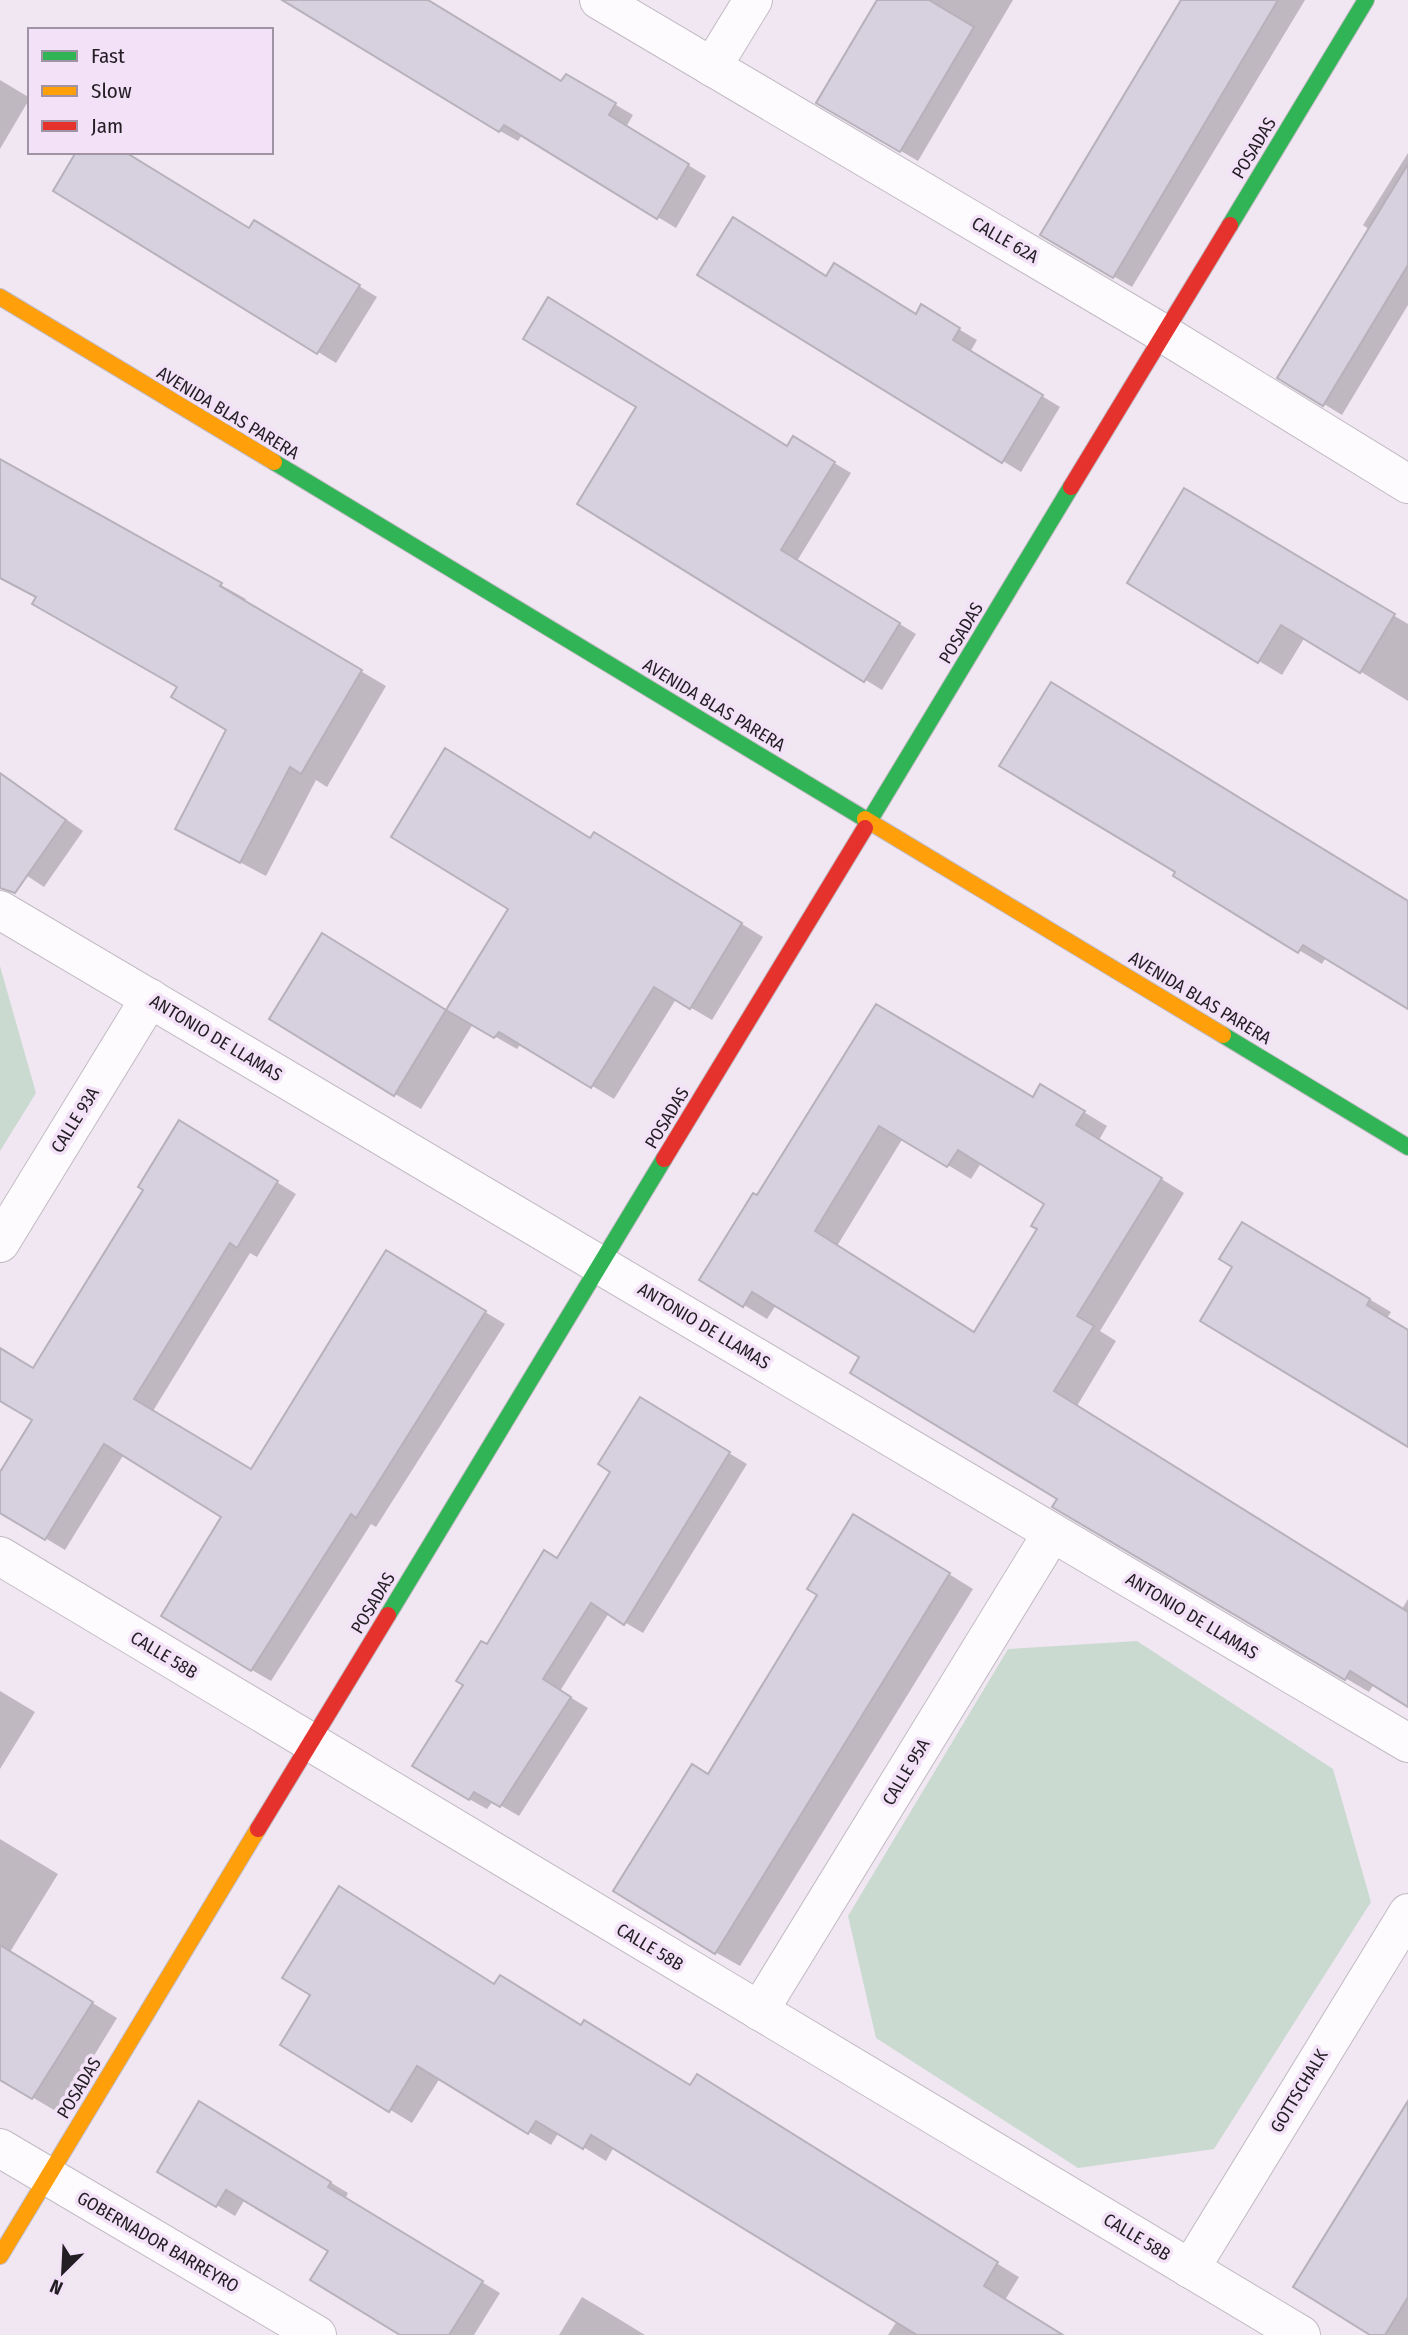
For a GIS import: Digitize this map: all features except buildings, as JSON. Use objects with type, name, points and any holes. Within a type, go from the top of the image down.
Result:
[{"type":"street","name":"CALLE 62A","points":[[599,0],[1164,334],[1408,484]]},
{"type":"street","points":[[712,67],[753,0]]},
{"type":"street","name":"POSADAS","points":[[0,2256],[1366,0]]},
{"type":"street","name":"AVENIDA BLAS PARERA","points":[[0,298],[1408,1147]]},
{"type":"street","name":"ANTONIO DE LLAMAS","points":[[0,910],[1408,1744]]},
{"type":"street","name":"CALLE 93A","points":[[0,1243],[150,998]]},
{"type":"street","name":"CALLE 95A","points":[[760,2011],[1052,1533]]},
{"type":"street","name":"CALLE 58B","points":[[0,1556],[1301,2335]]},
{"type":"street","name":"GOTTSCHALK","points":[[1190,2269],[1408,1913]]},
{"type":"street","name":"GOBERNADOR BARREYRO","points":[[0,2148],[317,2335]]},
{"type":"shaded area","points":[[0,966],[36,1093],[0,1151]]},
{"type":"shaded area","points":[[1137,1641],[1333,1769],[1371,1902],[1214,2149],[1078,2168],[876,2038],[848,1916],[1008,1649]]},
{"type":"traffic: fast","points":[[1230,225],[1366,0]]},
{"type":"traffic: fast","points":[[274,462],[865,819]]},
{"type":"traffic: fast","points":[[865,828],[1071,487]]},
{"type":"traffic: fast","points":[[1223,1035],[1408,1147]]},
{"type":"traffic: fast","points":[[388,1615],[664,1159]]},
{"type":"traffic: slow","points":[[0,297],[274,462]]},
{"type":"traffic: slow","points":[[865,819],[1223,1035]]},
{"type":"traffic: slow","points":[[0,2256],[258,1829]]},
{"type":"traffic: jam","points":[[1071,487],[1230,225]]},
{"type":"traffic: jam","points":[[664,1159],[865,828]]},
{"type":"traffic: jam","points":[[258,1829],[388,1615]]}]
